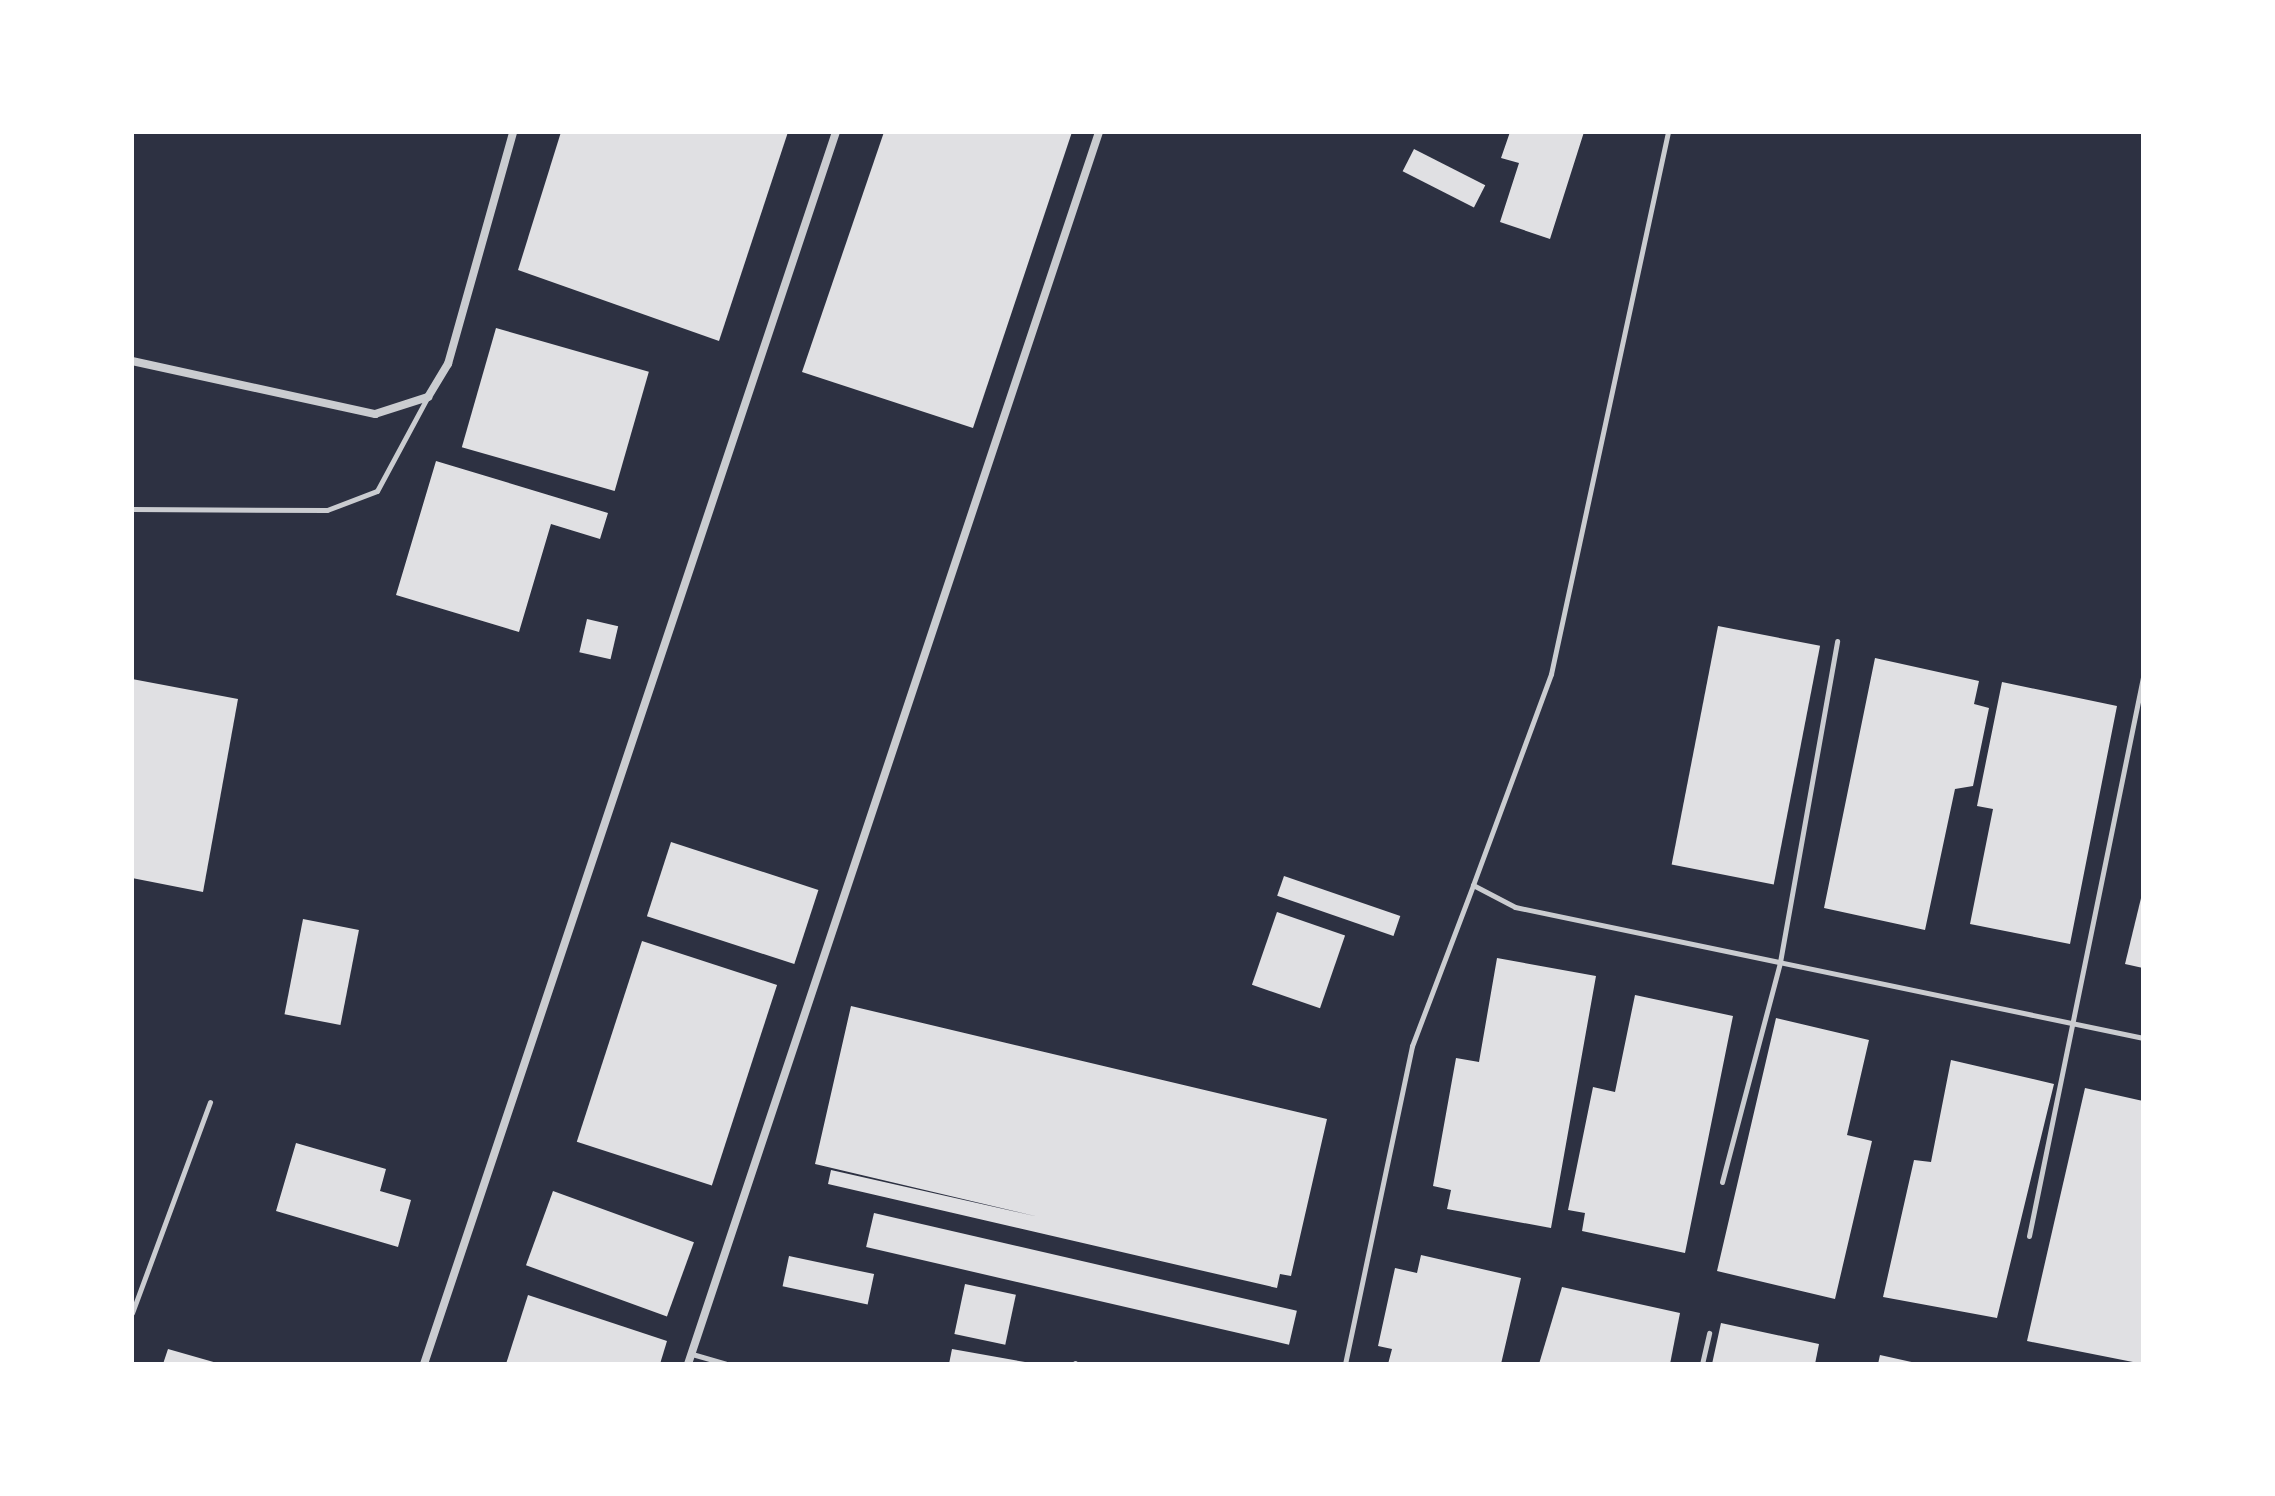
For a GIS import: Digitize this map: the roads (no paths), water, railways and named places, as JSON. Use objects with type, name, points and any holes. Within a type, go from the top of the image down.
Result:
[{"type":"street","points":[[132,361],[375,414],[428,397],[448,364],[513,132]]},
{"type":"street","points":[[424,1364],[836,132]]},
{"type":"street","points":[[688,1364],[1099,132]]},
{"type":"lane","points":[[1345,1364],[1412,1046],[1551,674],[1668,132]]},
{"type":"lane","points":[[132,509],[327,510],[377,491],[428,397]]},
{"type":"lane","points":[[1722,1182],[1780,962],[1837,641]]},
{"type":"lane","points":[[2029,1236],[2143,677]]},
{"type":"lane","points":[[1473,885],[1515,907],[2143,1038]]},
{"type":"lane","points":[[132,1313],[210,1102]]},
{"type":"lane","points":[[1702,1364],[1709,1333]]},
{"type":"lane","points":[[691,1354],[726,1364]]}]
